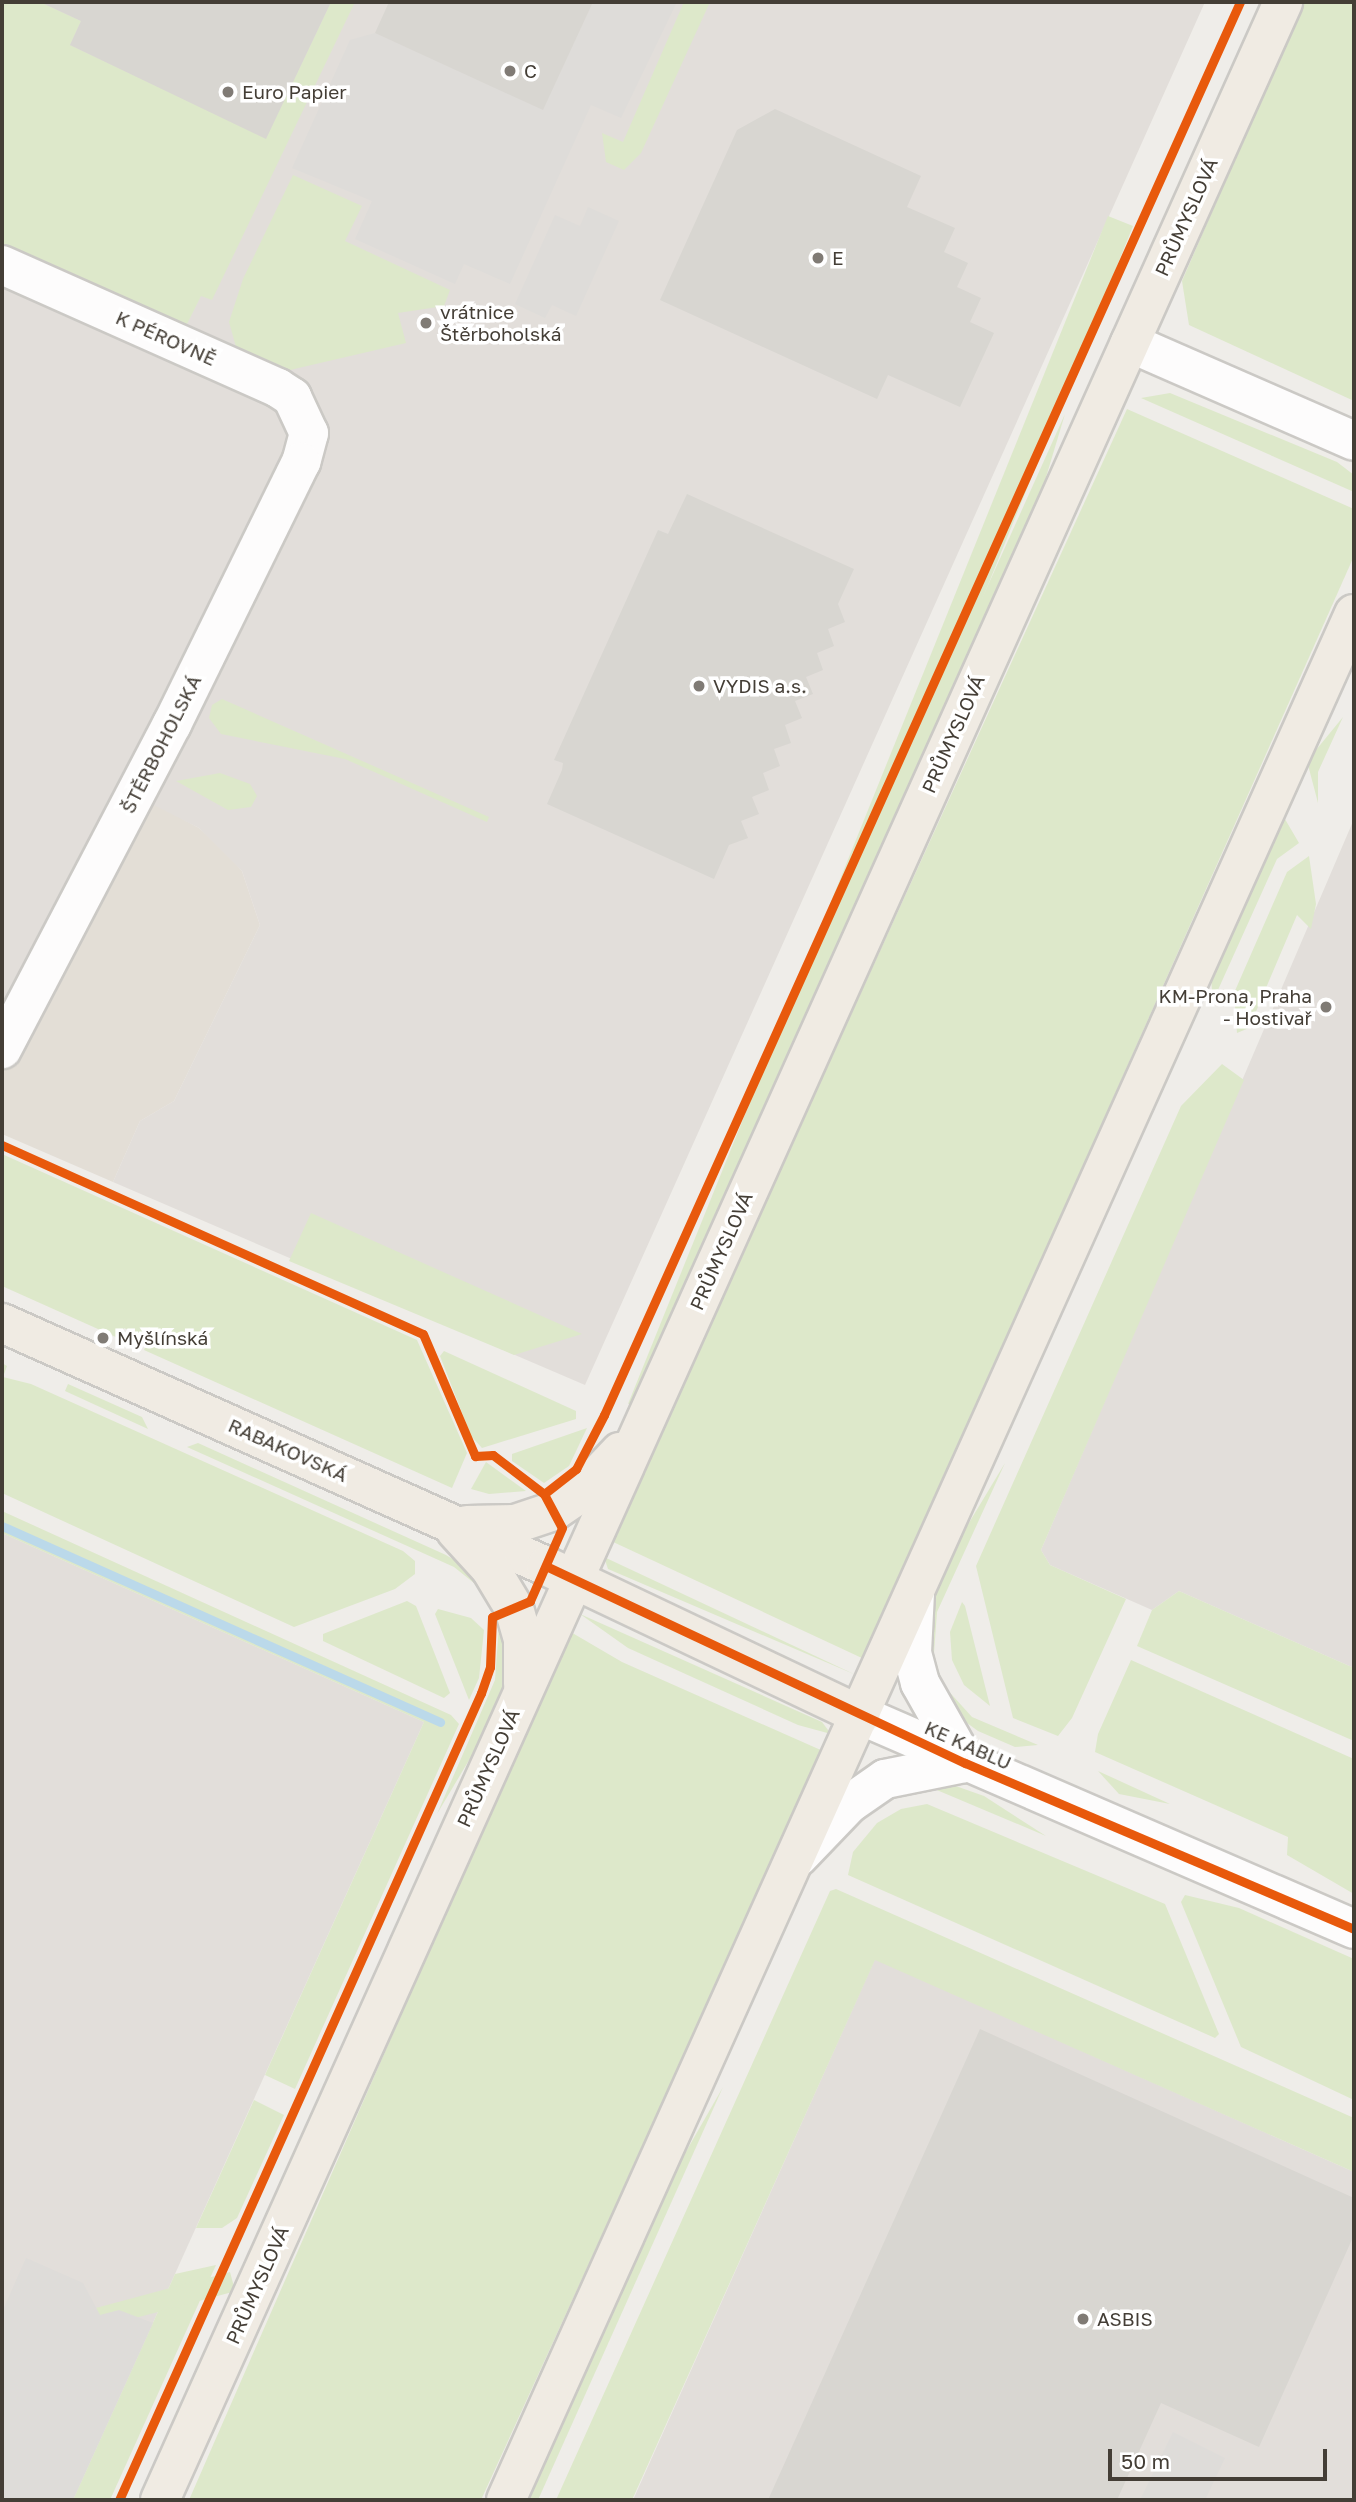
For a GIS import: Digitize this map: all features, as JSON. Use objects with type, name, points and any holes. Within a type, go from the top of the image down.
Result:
[{"type":"main road","name":"PRŮMYSLOVÁ","points":[[160,2500],[1283,2]]},
{"type":"main road","points":[[506,2500],[1354,614]]},
{"type":"main road","name":"RABAKOVSKÁ","points":[[2,1322],[573,1579]]},
{"type":"main road","points":[[448,1522],[514,1524],[554,1511],[581,1493],[641,1428]]},
{"type":"main road","points":[[448,1522],[490,1568],[514,1608],[523,1640],[522,1693]]},
{"type":"main road","name":"KE KABLU","points":[[573,1579],[860,1715]]},
{"type":"street","name":"K PÉROVNĚ","points":[[2,265],[278,388],[292,397],[309,433]]},
{"type":"street","points":[[1130,343],[1354,441]]},
{"type":"street","name":"ŠTĚRBOHOLSKÁ","points":[[2,1049],[172,724],[301,461],[309,433]]},
{"type":"street","points":[[794,1861],[849,1804],[885,1779],[965,1763],[920,1683],[912,1654],[915,1593]]},
{"type":"street","name":"KE KABLU","points":[[860,1715],[965,1763],[1354,1929]]},
{"type":"shaded area","points":[[2,2],[1205,2],[585,1385],[113,1182],[140,1121],[174,1101],[260,925],[242,871],[199,828],[136,796],[2,1049]]},
{"type":"shaded area","points":[[593,2],[676,4],[621,118],[591,105],[510,284],[464,264],[455,284],[355,239],[372,201],[292,168],[350,40],[375,33],[543,109]]},
{"type":"shaded area","points":[[588,207],[619,221],[576,316],[552,305],[545,318],[515,304],[555,215],[580,226]]},
{"type":"shaded area","points":[[153,803],[199,828],[223,849],[242,871],[260,925],[174,1101],[140,1121],[113,1182],[2,1134],[2,1075]]},
{"type":"shaded area","points":[[1354,819],[1354,1668],[1179,1591],[1152,1610],[1050,1565],[1041,1550]]},
{"type":"shaded area","points":[[2,1533],[424,1722],[73,2500],[2,2500]]},
{"type":"shaded area","name":"ASBIS","points":[[875,1959],[1354,2172],[1354,2500],[633,2500]]},
{"type":"shaded area","points":[[26,2258],[83,2283],[100,2315],[119,2310],[153,2323],[73,2500],[2,2500],[2,2312]]},
{"type":"shaded area","points":[[1173,2432],[1225,2458],[1205,2500],[1140,2500]]},
{"type":"green space","points":[[2,2],[40,2],[81,21],[70,45],[266,138],[331,2],[355,2],[212,300],[201,296],[185,328],[2,244]]},
{"type":"green space","points":[[684,2],[710,2],[641,153],[624,170],[606,162],[602,133],[623,142]]},
{"type":"green space","points":[[1303,2],[1354,2],[1354,401],[1189,325],[1182,281]]},
{"type":"green space","points":[[293,175],[362,206],[345,241],[450,290],[444,306],[398,313],[406,343],[290,370],[236,347],[229,322],[243,279]]},
{"type":"green space","points":[[1108,216],[1133,226],[653,1414],[628,1404]]},
{"type":"green space","points":[[1170,393],[1337,462],[1354,475],[1354,492],[1141,398]]},
{"type":"green space","points":[[1127,409],[1354,509],[1354,556],[864,1659],[611,1541]]},
{"type":"green space","points":[[1065,414],[1037,507],[763,1113],[707,1210]]},
{"type":"green space","points":[[222,699],[489,817],[487,822],[345,759],[221,734],[209,718],[212,705]]},
{"type":"green space","points":[[1343,717],[1318,772],[1318,803],[1307,761]]},
{"type":"green space","points":[[220,773],[250,784],[257,796],[251,807],[228,810],[176,781]]},
{"type":"green space","points":[[1282,814],[1299,843],[1277,859],[1213,1001],[1211,978]]},
{"type":"green space","points":[[1309,856],[1316,904],[1311,929],[1297,915],[1249,1028],[1237,1033],[1234,993],[1287,872]]},
{"type":"green space","points":[[1222,1064],[1244,1080],[1041,1550],[1050,1565],[1126,1599],[1072,1718],[1058,1736],[1013,1718],[976,1566],[1181,1106]]},
{"type":"green space","points":[[2,1154],[417,1340],[467,1453],[452,1488],[144,1350],[149,1339],[124,1328],[118,1338],[2,1286]]},
{"type":"green space","points":[[311,1213],[582,1334],[514,1355],[289,1261]]},
{"type":"green space","points":[[444,1351],[576,1411],[576,1419],[482,1448],[471,1436],[440,1356]]},
{"type":"green space","points":[[2,1363],[7,1366],[3,1377],[31,1384],[403,1551],[415,1561],[415,1574],[395,1589],[294,1627],[2,1493]]},
{"type":"green space","points":[[68,1384],[142,1417],[148,1429],[65,1391]]},
{"type":"green space","points":[[587,1428],[569,1466],[544,1483],[512,1461],[512,1454]]},
{"type":"green space","points":[[198,1443],[446,1555],[474,1572],[484,1591],[454,1567],[187,1447]]},
{"type":"green space","points":[[486,1462],[526,1491],[489,1494],[471,1489]]},
{"type":"green space","points":[[1005,1463],[937,1612],[933,1667],[925,1614],[949,1556]]},
{"type":"green space","points":[[2,1511],[451,1715],[459,1724],[295,2089],[265,2075],[424,1722],[2,1533]]},
{"type":"green space","points":[[604,1557],[856,1675],[608,1569]]},
{"type":"green space","points":[[1179,1591],[1354,1668],[1354,1741],[1137,1646],[1152,1610]]},
{"type":"green space","points":[[407,1601],[416,1606],[450,1693],[444,1698],[323,1641],[323,1634]]},
{"type":"green space","points":[[962,1602],[990,1706],[964,1685],[952,1660],[950,1632]]},
{"type":"green space","points":[[438,1609],[471,1618],[484,1630],[479,1678],[469,1700],[435,1614]]},
{"type":"green space","points":[[580,1614],[822,1722],[831,1734],[798,1725],[628,1648]]},
{"type":"green space","points":[[506,1622],[506,1684],[481,1740],[437,1814],[495,1680],[499,1625]]},
{"type":"green space","points":[[569,1631],[622,1662],[823,1751],[481,2500],[189,2500]]},
{"type":"green space","points":[[1131,1660],[1354,1759],[1354,1894],[1287,1855],[1288,1837],[1095,1752],[1098,1734]]},
{"type":"green space","points":[[943,1685],[972,1717],[1038,1745],[1015,1747],[978,1731],[956,1715]]},
{"type":"green space","points":[[1098,1771],[1170,1804],[1119,1794]]},
{"type":"green space","points":[[950,1784],[984,1796],[1046,1836],[932,1788]]},
{"type":"green space","points":[[927,1804],[1165,1904],[1219,2034],[1215,2038],[848,1875],[853,1852],[877,1823],[901,1809]]},
{"type":"green space","points":[[836,1889],[1354,2118],[1354,2172],[875,1960],[632,2500],[556,2500],[830,1891]]},
{"type":"green space","points":[[1185,1895],[1239,1908],[1354,1959],[1354,2100],[1241,2047],[1181,1902]]},
{"type":"green space","points":[[723,2087],[538,2500],[525,2500],[664,2190]]},
{"type":"green space","points":[[254,2100],[284,2115],[237,2218],[222,2228],[196,2228]]},
{"type":"green space","points":[[216,2265],[110,2500],[73,2500],[175,2274]]},
{"type":"green space","points":[[230,2272],[235,2291],[2,2354],[2,2333]]},
{"type":"building","name":"Euro Papier","points":[[40,2],[331,2],[266,139],[70,45],[81,21]]},
{"type":"building","name":"C","points":[[389,2],[593,2],[543,110],[375,33]]},
{"type":"building","name":"E","points":[[775,109],[921,176],[907,207],[955,228],[944,252],[968,263],[957,287],[981,298],[970,322],[994,333],[960,407],[888,375],[877,399],[660,300],[737,130]]},
{"type":"building","name":"VYDIS a.s.","points":[[687,494],[854,569],[838,604],[845,622],[828,629],[834,646],[817,653],[823,670],[806,677],[813,694],[795,701],[802,718],[785,725],[791,743],[774,749],[780,766],[763,773],[769,790],[752,797],[759,814],[741,821],[748,838],[729,845],[714,879],[547,804],[562,770],[563,763],[554,760],[658,530],[668,534]]},
{"type":"building","name":"ASBIS","points":[[980,2029],[1354,2198],[1354,2235],[1259,2447],[1161,2403],[1117,2500],[768,2500]]},
{"type":"waterway","points":[[2,1526],[440,1722]]},
{"type":"cycle path","points":[[544,1494],[576,1469],[604,1415],[1240,2]]},
{"type":"cycle path","points":[[2,1145],[423,1334],[475,1456],[493,1455],[544,1494],[562,1528],[530,1601],[492,1617],[490,1667],[481,1693],[119,2500]]},
{"type":"cycle path","points":[[546,1566],[965,1763],[1354,1929]]},
{"type":"place","name":"C","points":[[510,71]]},
{"type":"place","name":"Euro Papier","points":[[228,92]]},
{"type":"place","name":"E","points":[[818,258]]},
{"type":"place","name":"vrátnice Štěrboholská","points":[[426,323]]},
{"type":"place","name":"VYDIS a.s.","points":[[699,686]]},
{"type":"place","name":"KM-Prona, Praha - Hostivař","points":[[1326,1007]]},
{"type":"place","name":"Myšlínská","points":[[103,1338]]},
{"type":"place","name":"ASBIS","points":[[1083,2319]]}]
